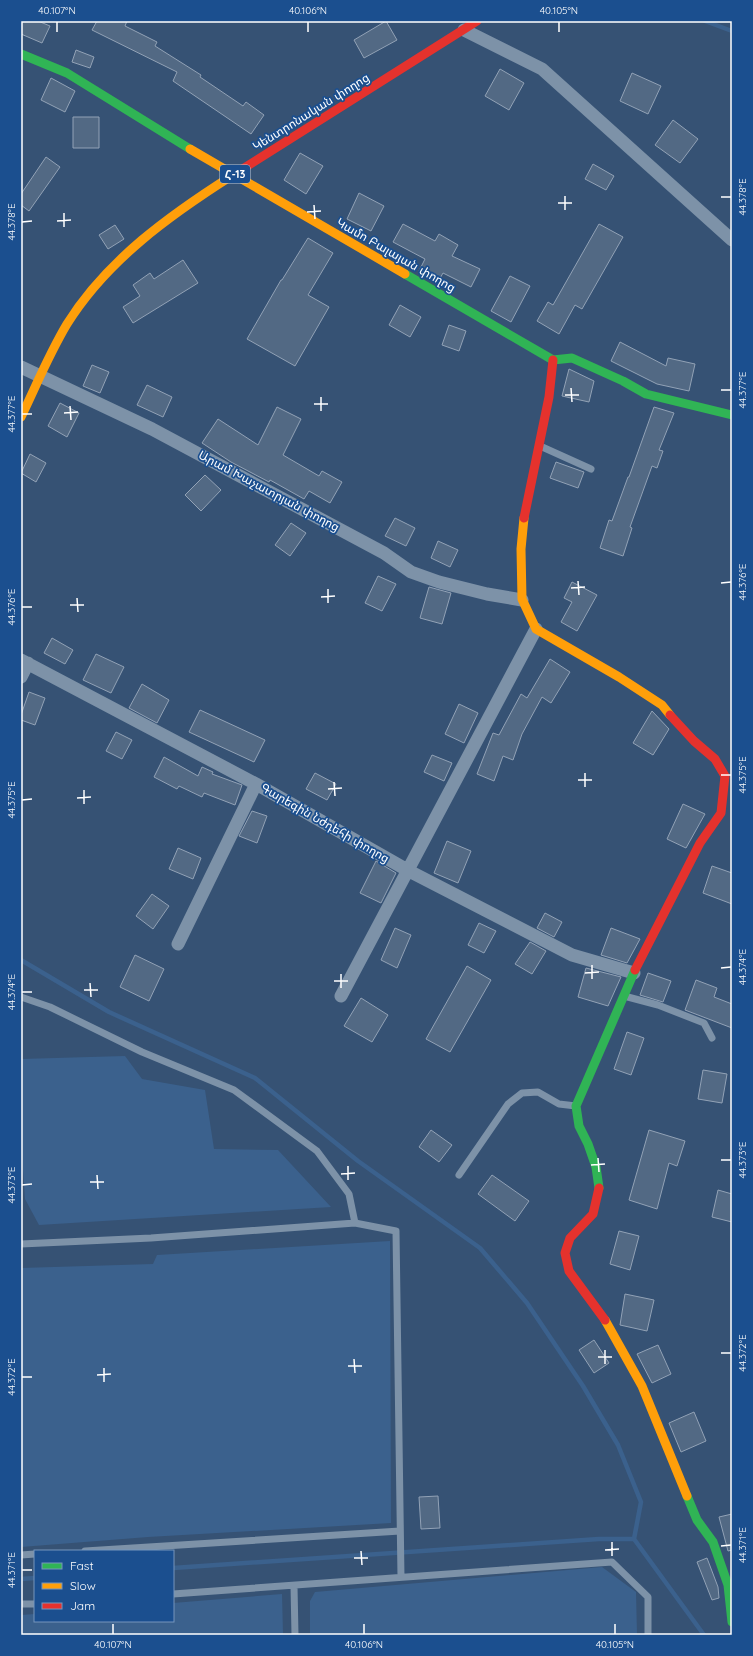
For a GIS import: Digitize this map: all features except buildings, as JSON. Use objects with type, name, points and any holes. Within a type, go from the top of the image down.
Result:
[{"type":"street","name":"Կենտրոնական փողոց","points":[[21,417],[40,376],[75,312],[118,262],[137,243],[232,175],[464,30],[476,21]]},
{"type":"street","points":[[464,30],[542,69],[732,240]]},
{"type":"street","name":"Կամո Բալայան փողոց","points":[[21,54],[68,73],[232,175],[553,360]]},
{"type":"street","points":[[732,415],[646,394],[623,381],[572,358],[553,360],[548,402],[524,518],[520,556],[522,600],[536,629],[542,631],[619,677],[662,705],[694,741],[715,759],[725,776],[721,813],[700,843],[634,973],[576,1106],[579,1126],[588,1144],[596,1167],[599,1191],[593,1214],[570,1238],[565,1253],[569,1271],[602,1315],[642,1386],[697,1520],[713,1542],[728,1584],[732,1622]]},
{"type":"street","name":"Արամ Խաչատրյան փողոց","points":[[21,367],[152,429],[384,553],[411,572],[463,588],[522,600]]},
{"type":"street","points":[[341,996],[409,871],[536,629]]},
{"type":"street","points":[[21,677],[25,661]]},
{"type":"street","name":"Գարեգին Նժդեհի փողոց","points":[[25,661],[256,784],[409,871],[572,955],[634,973]]},
{"type":"street","points":[[178,944],[256,784]]},
{"type":"lane","points":[[539,446],[591,469]]},
{"type":"lane","points":[[624,996],[658,1005],[704,1023],[712,1038]]},
{"type":"lane","points":[[21,997],[50,1007],[142,1052],[234,1090],[317,1151],[349,1194],[355,1224]]},
{"type":"lane","points":[[459,1175],[508,1104],[522,1093],[538,1092],[560,1104],[576,1106]]},
{"type":"lane","points":[[21,1244],[151,1238],[355,1224],[396,1231],[401,1577]]},
{"type":"lane","points":[[101,1550],[400,1531]]},
{"type":"lane","points":[[21,1555],[34,1554]]},
{"type":"lane","points":[[174,1594],[612,1562],[648,1597],[648,1635]]},
{"type":"lane","points":[[294,1586],[295,1635]]},
{"type":"lane","points":[[21,1604],[34,1604]]},
{"type":"water","points":[[125,1056],[142,1079],[205,1090],[214,1149],[278,1150],[331,1207],[39,1225],[25,1199],[21,1141],[21,1059]]},
{"type":"water","points":[[390,1241],[391,1523],[148,1537],[21,1547],[21,1268],[153,1264],[157,1255]]},
{"type":"water","points":[[602,1567],[636,1592],[637,1635],[310,1635],[310,1601],[315,1592]]},
{"type":"water","points":[[282,1594],[283,1635],[21,1635],[21,1615],[34,1614],[34,1622],[174,1622],[174,1603]]},
{"type":"waterway","points":[[705,21],[732,31]]},
{"type":"waterway","points":[[21,960],[109,1012],[255,1078],[358,1161],[480,1248],[527,1303],[583,1386],[618,1445],[641,1502],[634,1539],[704,1635]]},
{"type":"waterway","points":[[174,1568],[599,1539],[634,1539]]},
{"type":"waterway","points":[[21,1579],[34,1578]]},
{"type":"traffic: fast","points":[[21,54],[67,73],[190,149]]},
{"type":"traffic: fast","points":[[405,274],[553,360],[572,358],[623,381],[646,394],[732,415]]},
{"type":"traffic: fast","points":[[599,1188],[596,1167],[588,1144],[579,1126],[576,1106],[635,970]]},
{"type":"traffic: fast","points":[[687,1496],[697,1520],[713,1542],[728,1585],[732,1622]]},
{"type":"traffic: slow","points":[[190,149],[405,274]]},
{"type":"traffic: slow","points":[[21,417],[60,335],[83,301],[101,279],[141,240],[186,206],[233,175]]},
{"type":"traffic: slow","points":[[524,518],[521,549],[522,599],[536,629],[619,677],[662,705],[670,715]]},
{"type":"traffic: slow","points":[[605,1320],[642,1386],[687,1496]]},
{"type":"traffic: jam","points":[[233,175],[477,21]]},
{"type":"traffic: jam","points":[[524,518],[549,397],[553,360]]},
{"type":"traffic: jam","points":[[635,970],[700,843],[721,813],[725,776],[715,759],[694,741],[670,715]]},
{"type":"traffic: jam","points":[[599,1188],[593,1214],[570,1238],[565,1253],[569,1271],[605,1320]]}]
